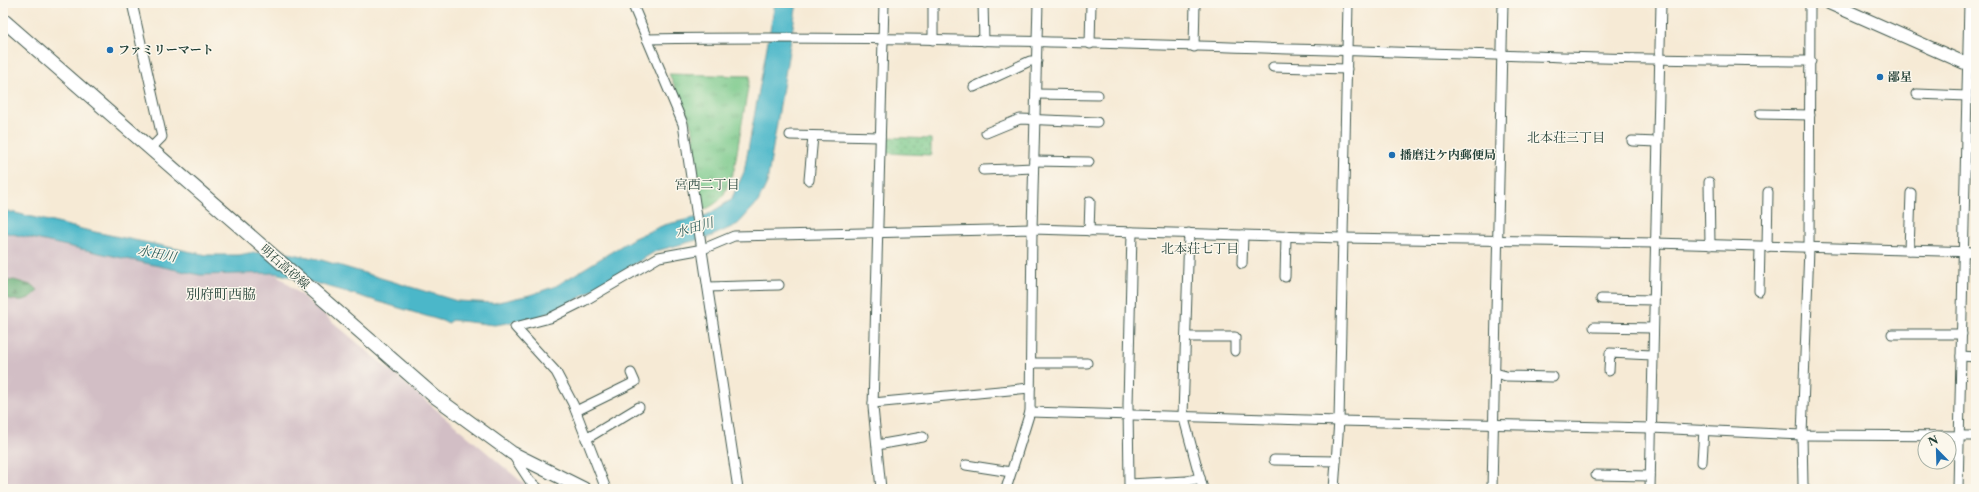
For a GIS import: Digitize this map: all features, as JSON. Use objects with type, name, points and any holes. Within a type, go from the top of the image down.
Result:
[{"type":"main road","name":"明石高砂線","points":[[3,20],[434,396],[482,433],[512,453],[584,489]]},
{"type":"street","points":[[132,3],[162,137],[150,149]]},
{"type":"street","points":[[632,3],[683,124],[738,489]]},
{"type":"street","points":[[881,489],[873,403],[884,3]]},
{"type":"street","points":[[932,40],[933,3]]},
{"type":"street","points":[[984,3],[984,41]]},
{"type":"street","points":[[1006,489],[1030,412],[1032,229],[1038,3]]},
{"type":"street","points":[[1090,44],[1091,3]]},
{"type":"street","points":[[1194,47],[1195,3]]},
{"type":"street","points":[[1334,489],[1339,421],[1348,3]]},
{"type":"street","points":[[1492,489],[1503,3]]},
{"type":"street","points":[[1650,489],[1650,428],[1661,3]]},
{"type":"street","points":[[1804,489],[1802,435],[1809,248],[1811,61],[1810,3]]},
{"type":"street","points":[[1830,3],[1972,66]]},
{"type":"street","points":[[1958,489],[1967,96],[1972,66],[1969,3]]},
{"type":"street","points":[[647,39],[763,37],[932,40],[1660,60],[1811,61]]},
{"type":"street","points":[[974,86],[1030,61],[1037,61]]},
{"type":"street","points":[[1273,67],[1347,69]]},
{"type":"street","points":[[1036,94],[1098,95]]},
{"type":"street","points":[[1917,94],[1967,96]]},
{"type":"street","points":[[1760,114],[1810,115]]},
{"type":"street","points":[[986,133],[1020,119],[1097,122]]},
{"type":"street","points":[[790,135],[880,137]]},
{"type":"street","points":[[809,180],[813,136]]},
{"type":"street","points":[[1632,141],[1658,142]]},
{"type":"street","points":[[983,170],[1034,164],[1089,162]]},
{"type":"street","points":[[1709,182],[1710,245]]},
{"type":"street","points":[[1759,291],[1768,192]]},
{"type":"street","points":[[1909,250],[1911,193]]},
{"type":"street","points":[[1089,230],[1090,201]]},
{"type":"street","points":[[606,489],[576,411],[556,372],[515,327],[550,318],[584,301],[659,257],[703,250],[734,236],[1032,229],[1342,238],[1655,243],[1976,252]]},
{"type":"street","points":[[1132,232],[1129,484],[1187,481],[1200,478]]},
{"type":"street","points":[[1189,233],[1183,415],[1203,489]]},
{"type":"street","points":[[1242,264],[1243,235]]},
{"type":"street","points":[[1285,278],[1286,236]]},
{"type":"street","points":[[708,287],[779,285]]},
{"type":"street","points":[[1601,299],[1654,300]]},
{"type":"street","points":[[1594,327],[1653,328]]},
{"type":"street","points":[[1892,334],[1962,334]]},
{"type":"street","points":[[1186,337],[1235,337],[1235,350]]},
{"type":"street","points":[[1609,371],[1610,353],[1652,355]]},
{"type":"street","points":[[1961,356],[1976,357]]},
{"type":"street","points":[[1031,362],[1087,363]]},
{"type":"street","points":[[576,411],[622,385],[635,382],[631,373]]},
{"type":"street","points":[[1495,373],[1506,376],[1553,377]]},
{"type":"street","points":[[873,403],[1030,388]]},
{"type":"street","points":[[586,439],[639,407]]},
{"type":"street","points":[[1030,412],[1650,428],[1802,435],[1976,436]]},
{"type":"street","points":[[1702,462],[1704,430]]},
{"type":"street","points":[[877,445],[923,436]]},
{"type":"street","points":[[512,453],[530,481],[539,489]]},
{"type":"street","points":[[1274,460],[1336,460]]},
{"type":"street","points":[[966,465],[1011,472]]},
{"type":"street","points":[[1596,475],[1650,476]]},
{"type":"shaded area","points":[[3,232],[200,275],[275,273],[530,489],[3,489]]},
{"type":"green space","points":[[669,74],[750,76],[734,170],[722,198],[704,210],[701,203],[693,131],[687,113]]},
{"type":"green space","points":[[885,137],[931,139],[931,155],[884,153]]},
{"type":"green space","points":[[14,280],[34,286],[38,290],[31,297],[22,300],[12,300],[3,296],[3,285],[7,281]]},
{"type":"water","name":"水田川","points":[[775,3],[797,3],[767,183],[758,202],[738,224],[712,236],[656,251],[568,305],[537,318],[495,325],[451,320],[449,323],[330,287],[275,273],[200,275],[3,232],[3,210],[90,231],[207,255],[239,255],[249,253],[283,252],[318,259],[457,301],[494,303],[530,295],[556,286],[634,238],[664,225],[707,215],[731,200],[744,172]]},
{"type":"place","name":"ファミリーマート","points":[[110,50]]},
{"type":"place","name":"鄙星","points":[[1880,77]]},
{"type":"place","name":"播磨辻ケ内郵便局","points":[[1392,155]]},
{"type":"district","name":"北本荘三丁目","points":[[1566,137]]},
{"type":"district","name":"宮西二丁目","points":[[707,184]]},
{"type":"district","name":"北本荘七丁目","points":[[1200,248]]},
{"type":"district","name":"別府町西脇","points":[[221,294]]}]
